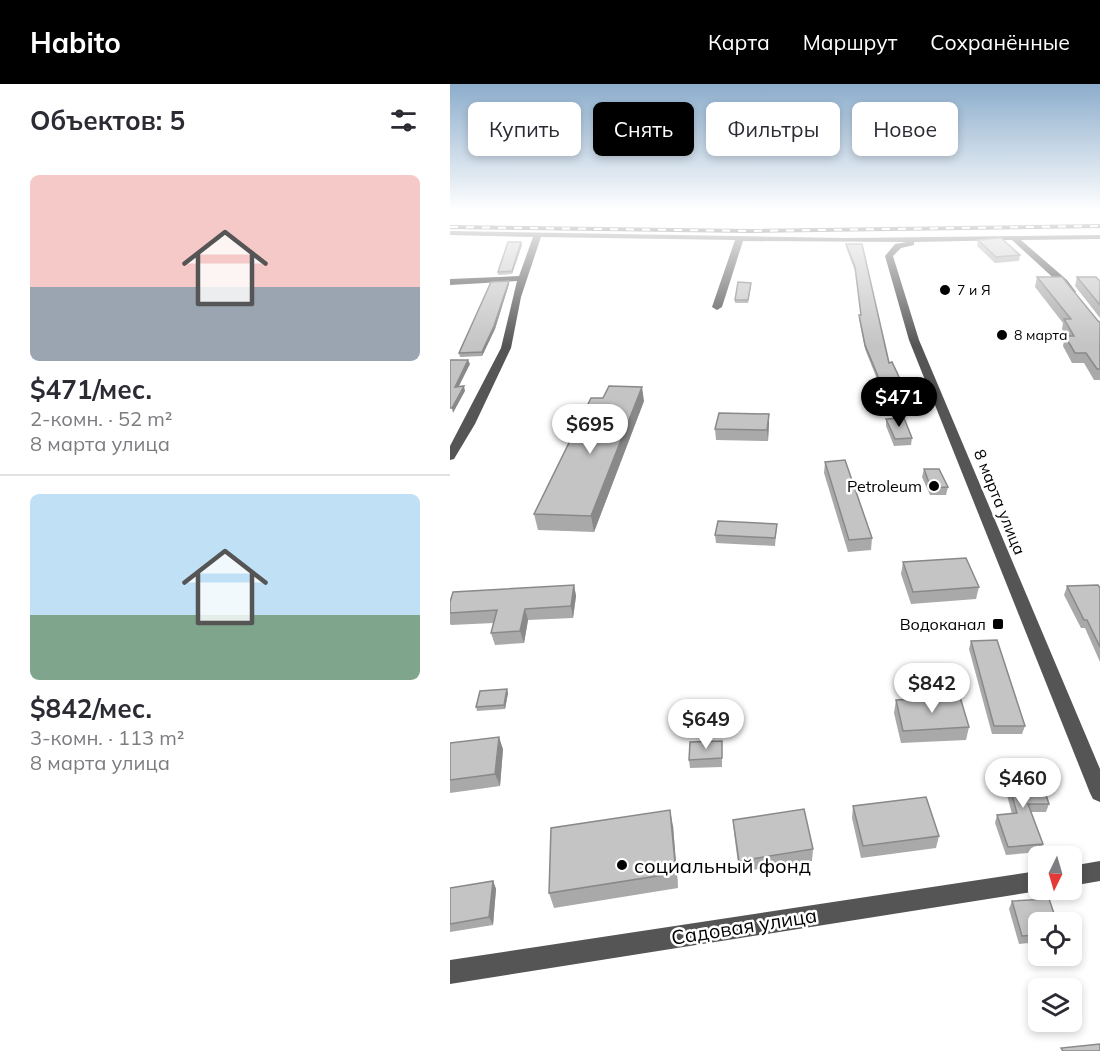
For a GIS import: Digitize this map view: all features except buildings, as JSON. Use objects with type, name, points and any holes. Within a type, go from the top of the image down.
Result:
[{"type":"street","points":[[450,456],[469,424],[506,348],[516,297],[530,256]]},
{"type":"street","points":[[717,307],[734,256]]},
{"type":"street","name":"8 марта улица","points":[[889,256],[914,340],[1100,793]]},
{"type":"street","points":[[1035,256],[1064,282],[1078,300]]},
{"type":"street","points":[[450,282],[522,278]]},
{"type":"street","points":[[1082,874],[1100,871]]},
{"type":"street","name":"Садовая улица","points":[[450,972],[1028,883]]},
{"type":"place","name":"7 и Я","points":[[945,290]]},
{"type":"place","name":"8 марта","points":[[1002,335]]},
{"type":"place","name":"Petroleum","points":[[934,486]]},
{"type":"place","name":"Водоканал","points":[[998,624]]},
{"type":"place","name":"социальный фонд","points":[[622,865]]}]
